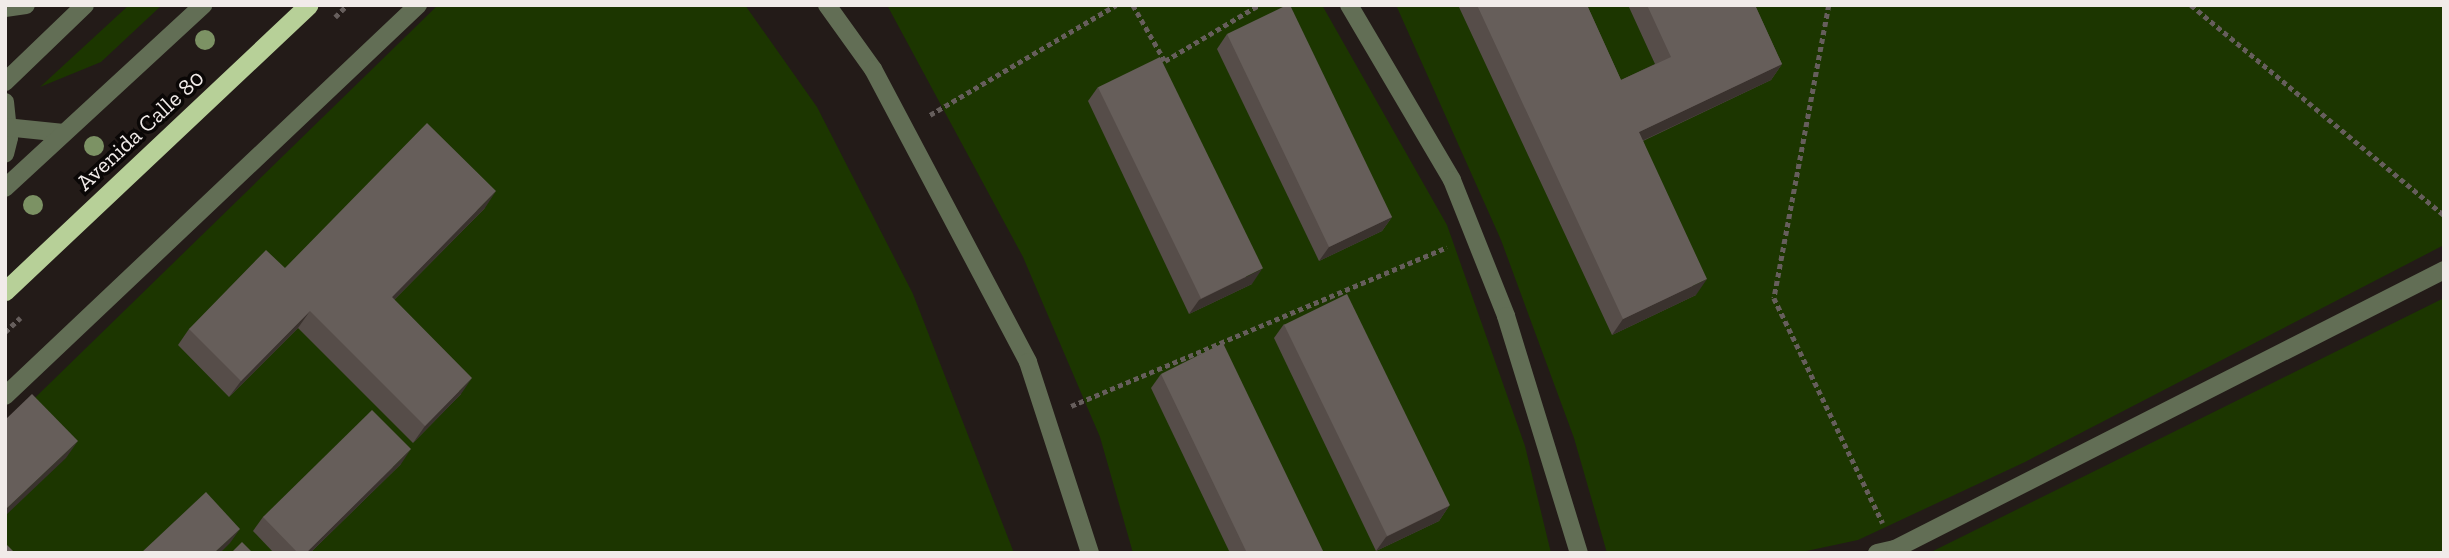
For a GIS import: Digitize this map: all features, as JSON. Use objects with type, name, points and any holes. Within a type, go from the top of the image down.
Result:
[{"type":"highway","name":"Avenida Calle 80","points":[[5,291],[308,5]]},
{"type":"lane","points":[[5,8],[26,5]]},
{"type":"lane","points":[[5,82],[85,5]]},
{"type":"lane","points":[[5,188],[203,5]]},
{"type":"lane","points":[[5,397],[418,5]]},
{"type":"lane","points":[[827,5],[873,69],[1028,362],[1090,553]]},
{"type":"lane","points":[[1349,5],[1451,180],[1506,316],[1579,553]]},
{"type":"lane","points":[[5,102],[5,154]]},
{"type":"lane","points":[[7,127],[64,133]]},
{"type":"lane","points":[[1889,551],[2444,270]]},
{"type":"path","points":[[905,130],[1116,5]]},
{"type":"path","points":[[1133,5],[1165,61],[1259,5]]},
{"type":"path","points":[[1829,5],[1774,298],[1889,551]]},
{"type":"path","points":[[2192,5],[2444,215]]},
{"type":"path","points":[[1045,416],[1474,235]]},
{"type":"green space","points":[[129,5],[162,5],[101,62],[40,87]]},
{"type":"green space","points":[[438,5],[745,5],[817,107],[913,294],[1014,553],[5,553],[5,427]]},
{"type":"green space","points":[[887,5],[1322,5],[1447,225],[1525,446],[1551,553],[1133,553],[1100,437],[1023,257]]},
{"type":"green space","points":[[1396,5],[2444,5],[2444,245],[2025,462],[1858,540],[1797,553],[1607,553],[1574,438],[1501,240]]},
{"type":"green space","points":[[2444,298],[2444,553],[1929,553]]},
{"type":"building","points":[[1290,5],[1392,217],[1329,247],[1227,34]]},
{"type":"building","points":[[1477,5],[1587,5],[1621,80],[1671,57],[1647,5],[1755,5],[1782,64],[1639,132],[1707,279],[1623,319]]},
{"type":"building","points":[[1160,57],[1263,268],[1201,298],[1098,87]]},
{"type":"building","points":[[427,123],[496,191],[392,297],[472,378],[425,426],[310,311],[241,381],[189,329],[266,250],[285,268]]},
{"type":"building","points":[[1347,294],[1450,505],[1387,536],[1284,325]]},
{"type":"building","points":[[1223,343],[1324,553],[1247,553],[1161,374]]},
{"type":"building","points":[[32,394],[78,441],[5,510],[5,420]]},
{"type":"building","points":[[372,410],[411,449],[306,553],[298,553],[263,517]]},
{"type":"building","points":[[206,492],[240,529],[214,553],[141,553]]},
{"type":"building","points":[[242,542],[253,553],[231,553]]},
{"type":"building","points":[[5,543],[15,553],[5,553]]}]
